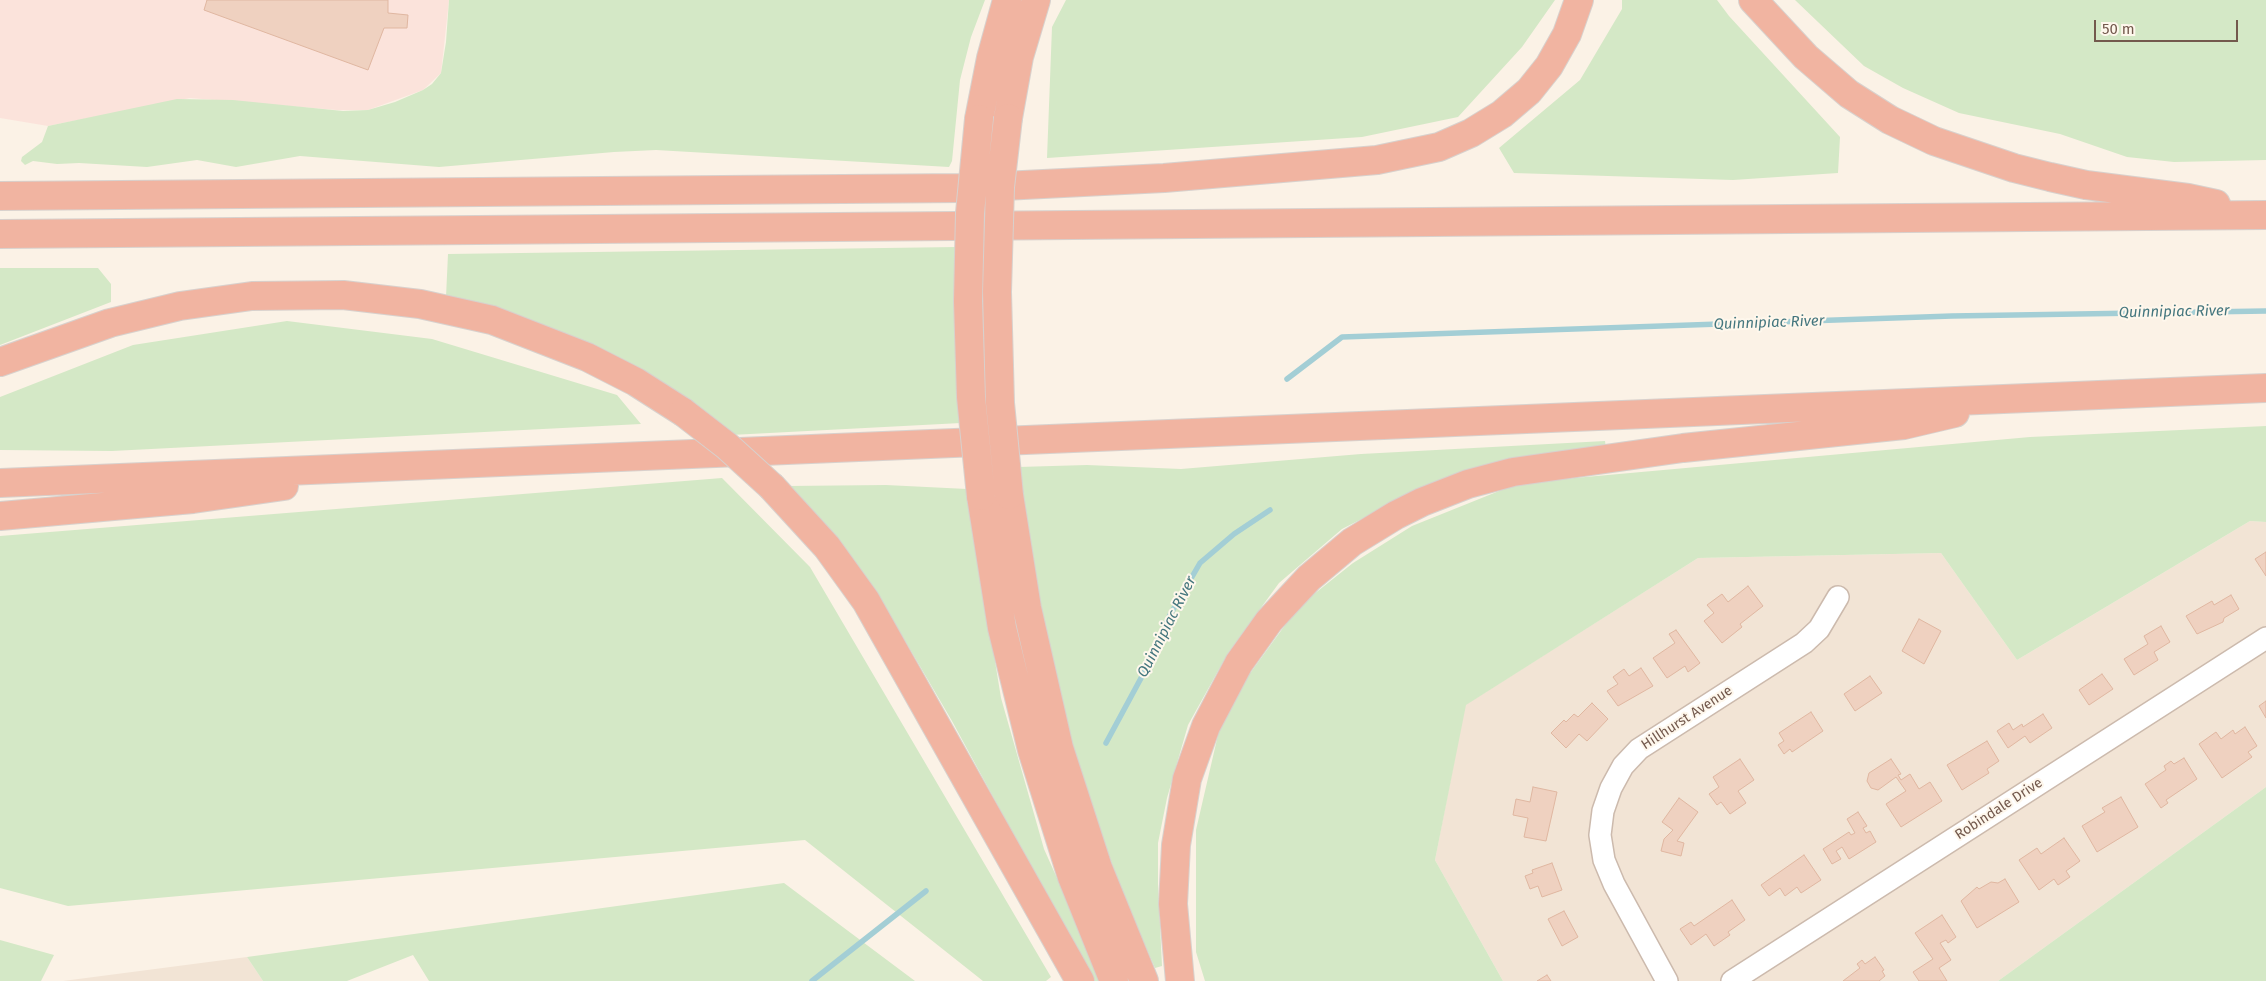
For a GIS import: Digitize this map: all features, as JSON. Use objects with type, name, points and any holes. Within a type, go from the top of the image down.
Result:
[{"type":"highway","points":[[1007,0],[990,58],[979,119],[970,213],[968,301],[971,397],[981,496],[1002,628],[1032,750],[1072,877],[1114,981]]},
{"type":"highway","points":[[1036,0],[1019,57],[1008,118],[1000,187],[997,292],[1000,403],[1009,495],[1028,616],[1059,748],[1098,868],[1144,981]]},
{"type":"highway","points":[[0,196],[963,188],[1164,178],[1377,160],[1439,148],[1471,133],[1502,114],[1529,91],[1549,66],[1567,34],[1579,0]]},
{"type":"highway","points":[[1752,0],[1806,57],[1849,94],[1890,120],[1934,141],[2014,168],[2050,177],[2111,188],[2188,198],[2261,215]]},
{"type":"highway","points":[[0,234],[2261,215]]},
{"type":"highway","points":[[0,362],[110,324],[180,306],[272,294],[351,296],[420,304],[492,320],[564,347],[606,366],[683,412],[727,446],[772,487],[827,547],[866,601],[1080,981]]},
{"type":"highway","points":[[0,483],[2266,388]]},
{"type":"highway","points":[[1180,981],[1173,924],[1176,845],[1188,779],[1206,726],[1238,663],[1269,621],[1309,578],[1352,542],[1396,515],[1430,499],[1468,484],[1513,472],[1683,448],[1904,425],[1947,416],[1991,400]]},
{"type":"highway","points":[[0,516],[246,492],[307,482],[359,468]]},
{"type":"street","name":"Hillhurst Avenue","points":[[1667,981],[1614,884],[1604,860],[1600,836],[1603,811],[1611,788],[1623,766],[1639,749],[1804,643],[1819,629],[1838,597]]},
{"type":"street","name":"Robindale Drive","points":[[1732,981],[2266,638]]},
{"type":"shaded area","points":[[0,0],[449,0],[441,73],[423,90],[368,110],[337,110],[190,98],[48,126],[0,118]]},
{"type":"shaded area","points":[[2250,521],[2266,522],[2266,787],[1998,981],[1503,981],[1435,860],[1465,705],[1698,558],[1941,553],[2017,660]]},
{"type":"shaded area","points":[[247,957],[263,981],[63,981]]},
{"type":"green space","points":[[449,0],[985,0],[971,37],[960,80],[952,161],[949,167],[656,150],[439,167],[300,156],[236,167],[197,160],[147,167],[79,163],[57,164],[33,161],[25,165],[21,161],[22,157],[42,142],[48,126],[177,99],[233,100],[343,111],[368,110],[395,102],[423,90],[432,84],[441,73],[446,42]]},
{"type":"green space","points":[[1066,0],[1555,0],[1522,47],[1458,117],[1362,137],[1047,158],[1052,27]]},
{"type":"green space","points":[[1622,0],[1717,0],[1729,16],[1840,137],[1838,173],[1733,180],[1514,173],[1499,148],[1580,80],[1622,9]]},
{"type":"green space","points":[[1795,0],[2266,0],[2266,160],[2174,162],[2127,157],[2060,134],[1959,113],[1903,88],[1864,66]]},
{"type":"green space","points":[[957,247],[961,423],[731,435],[446,297],[448,254]]},
{"type":"green space","points":[[0,268],[98,268],[111,284],[111,302],[0,345]]},
{"type":"green space","points":[[287,321],[432,339],[617,395],[641,424],[112,451],[0,450],[0,397],[133,345]]},
{"type":"green space","points":[[2266,426],[2266,522],[2250,521],[2017,660],[1941,553],[1698,558],[1466,705],[1435,860],[1503,981],[1205,981],[1196,952],[1196,830],[1224,709],[1299,606],[1353,563],[1412,526],[1519,483],[2030,437]]},
{"type":"green space","points":[[1605,441],[1606,448],[1508,461],[1436,481],[1342,529],[1279,583],[1228,653],[1188,725],[1167,798],[1158,843],[1162,966],[1155,968],[1126,901],[1087,796],[1066,721],[1036,594],[1018,467],[1087,465],[1181,469],[1361,454]]},
{"type":"green space","points":[[722,478],[810,567],[1051,977],[1046,981],[983,981],[805,840],[68,906],[0,888],[0,536]]},
{"type":"green space","points":[[886,485],[967,489],[1001,698],[1044,849],[1103,981],[1093,981],[952,721],[883,603],[787,486]]},
{"type":"green space","points":[[2266,787],[2266,981],[1998,981]]},
{"type":"green space","points":[[784,883],[915,981],[429,981],[413,955],[347,981],[263,981],[247,957]]},
{"type":"green space","points":[[0,940],[54,955],[41,981],[0,981]]},
{"type":"building","points":[[207,0],[388,0],[388,13],[408,15],[407,28],[384,28],[368,70],[204,10]]},
{"type":"building","points":[[2266,552],[2266,576],[2255,559]]},
{"type":"building","points":[[1748,586],[1763,606],[1740,624],[1742,627],[1722,643],[1704,621],[1714,613],[1707,605],[1722,594],[1728,602]]},
{"type":"building","points":[[2231,595],[2239,609],[2224,618],[2223,622],[2197,634],[2186,616],[2212,601],[2214,605]]},
{"type":"building","points":[[1919,619],[1941,631],[1924,664],[1902,651]]},
{"type":"building","points":[[2161,626],[2170,642],[2154,652],[2158,660],[2134,675],[2124,659],[2148,644],[2144,636]]},
{"type":"building","points":[[1676,630],[1700,663],[1688,672],[1685,666],[1667,678],[1653,658],[1675,643],[1669,634]]},
{"type":"building","points":[[1641,668],[1653,686],[1618,706],[1607,691],[1618,684],[1613,677],[1624,669],[1629,676]]},
{"type":"building","points":[[2102,674],[2113,689],[2089,705],[2079,690]]},
{"type":"building","points":[[1870,676],[1882,693],[1855,711],[1844,694]]},
{"type":"building","points":[[2266,701],[2266,718],[2259,706]]},
{"type":"building","points":[[1592,703],[1608,719],[1587,741],[1579,734],[1566,748],[1551,733],[1564,720],[1566,722],[1574,714],[1578,717]]},
{"type":"building","points":[[1811,712],[1823,731],[1792,752],[1790,749],[1784,754],[1778,745],[1784,741],[1779,733]]},
{"type":"building","points":[[2043,714],[2052,728],[2030,743],[2025,736],[2008,748],[1997,731],[2009,723],[2013,730],[2022,724],[2023,727]]},
{"type":"building","points":[[2245,727],[2257,746],[2248,752],[2252,757],[2222,778],[2199,744],[2216,732],[2221,739],[2233,730],[2235,734]]},
{"type":"building","points":[[1987,741],[1999,761],[1987,769],[1989,773],[1962,790],[1947,765]]},
{"type":"building","points":[[2184,758],[2197,779],[2166,800],[2168,803],[2161,808],[2145,784],[2166,770],[2164,766],[2171,761],[2174,764]]},
{"type":"building","points":[[1740,759],[1754,780],[1738,791],[1746,803],[1730,814],[1721,802],[1717,805],[1709,794],[1719,787],[1713,777]]},
{"type":"building","points":[[1891,759],[1901,774],[1898,775],[1901,780],[1910,774],[1919,789],[1930,782],[1942,801],[1901,827],[1886,804],[1906,791],[1896,777],[1878,790],[1871,788],[1867,781],[1869,773]]},
{"type":"building","points":[[1533,787],[1557,792],[1546,841],[1524,837],[1528,818],[1513,815],[1516,799],[1530,802]]},
{"type":"building","points":[[2121,797],[2138,827],[2097,852],[2082,826],[2105,812],[2102,808]]},
{"type":"building","points":[[1679,798],[1698,812],[1677,841],[1684,843],[1681,856],[1661,851],[1664,839],[1673,830],[1662,822]]},
{"type":"building","points":[[1858,812],[1867,826],[1863,828],[1866,833],[1870,831],[1876,842],[1849,859],[1842,847],[1836,851],[1841,859],[1832,864],[1823,849],[1849,832],[1851,835],[1855,833],[1847,819]]},
{"type":"building","points":[[2064,838],[2080,861],[2066,871],[2070,877],[2058,885],[2054,879],[2039,890],[2019,860],[2037,848],[2041,854]]},
{"type":"building","points":[[1804,855],[1821,880],[1801,893],[1797,887],[1785,896],[1780,888],[1769,896],[1761,885]]},
{"type":"building","points":[[1552,863],[1562,890],[1542,897],[1538,886],[1530,889],[1525,876],[1533,873],[1532,870]]},
{"type":"building","points":[[2005,879],[2019,902],[1977,928],[1961,901],[1977,887],[1979,889],[1991,882],[1998,883]]},
{"type":"building","points":[[1732,900],[1745,920],[1728,932],[1730,935],[1714,946],[1706,934],[1691,945],[1680,929],[1691,922],[1694,926]]},
{"type":"building","points":[[1564,911],[1578,937],[1562,946],[1548,919]]},
{"type":"building","points":[[1942,915],[1956,937],[1948,943],[1946,940],[1940,943],[1951,960],[1939,968],[1947,981],[1919,981],[1913,972],[1933,959],[1915,933]]},
{"type":"building","points":[[1875,957],[1884,970],[1882,971],[1885,976],[1879,981],[1843,981],[1860,968],[1857,964],[1862,960],[1865,964]]},
{"type":"building","points":[[1547,975],[1551,981],[1537,981]]},
{"type":"waterway","name":"Quinnipiac River","points":[[1287,379],[1342,337],[1952,316],[2266,311]]},
{"type":"waterway","name":"Quinnipiac River","points":[[1106,743],[1147,667],[1170,615],[1200,563],[1234,534],[1270,510]]},
{"type":"waterway","name":"Quinnipiac River","points":[[812,981],[926,891]]}]
